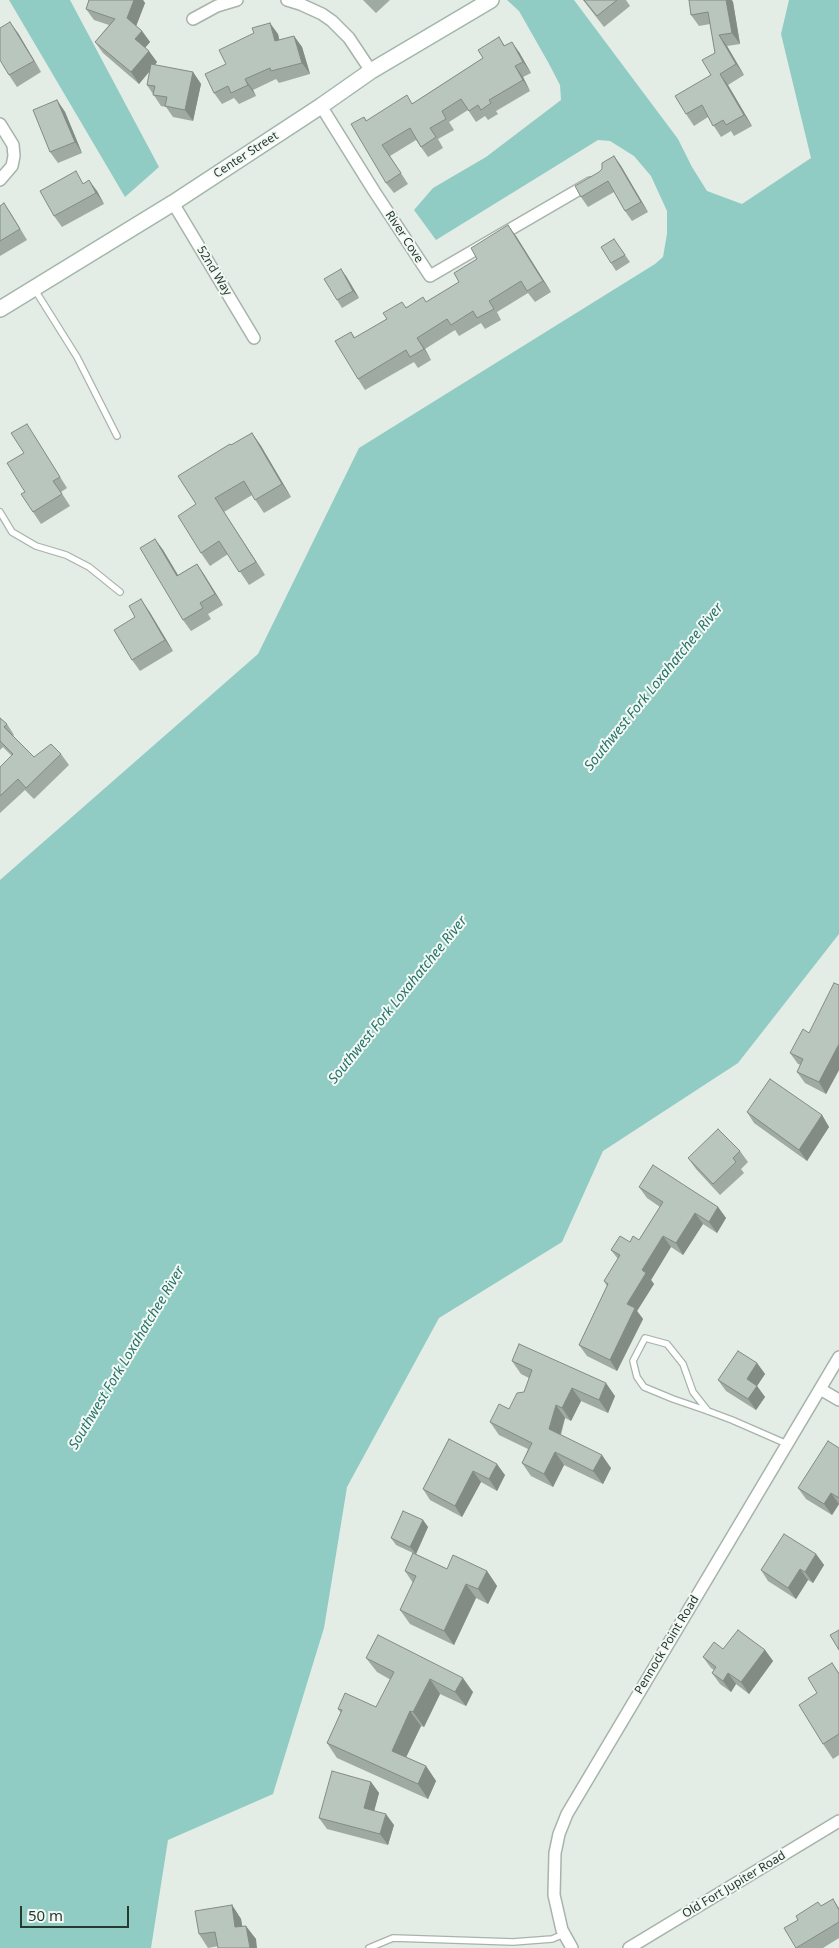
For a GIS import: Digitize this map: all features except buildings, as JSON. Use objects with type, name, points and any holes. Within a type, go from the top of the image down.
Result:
[{"type":"street","points":[[193,19],[217,6],[237,0]]},
{"type":"street","points":[[287,0],[307,7],[332,21],[349,38],[371,70]]},
{"type":"street","name":"Center Street","points":[[0,309],[173,203],[321,106],[371,70],[488,2]]},
{"type":"street","name":"River Cove","points":[[321,106],[374,192],[430,276],[602,176]]},
{"type":"street","points":[[0,124],[13,145],[14,156],[12,166],[0,180]]},
{"type":"street","name":"52nd Way","points":[[173,203],[254,338]]},
{"type":"street","name":"Pennock Point Road","points":[[572,1948],[564,1934],[557,1912],[553,1873],[559,1834],[567,1814],[839,1357]]},
{"type":"street","points":[[820,1389],[839,1400]]},
{"type":"street","name":"Old Fort Jupiter Road","points":[[629,1948],[839,1821]]},
{"type":"lane","points":[[34,288],[77,357],[117,436]]},
{"type":"lane","points":[[0,512],[12,532],[36,546],[66,556],[89,567],[120,592]]},
{"type":"lane","points":[[708,1411],[693,1392],[683,1364],[667,1344],[645,1338],[633,1361],[637,1377],[644,1388],[708,1411],[787,1444]]},
{"type":"lane","points":[[369,1948],[393,1938],[513,1942],[552,1939],[564,1934]]},
{"type":"water","points":[[9,0],[70,0],[159,167],[125,197]]},
{"type":"water","name":"Southwest Fork Loxahatchee River","points":[[507,0],[574,0],[678,139],[707,191],[742,204],[811,158],[781,34],[789,0],[839,0],[839,934],[738,1063],[603,1151],[562,1242],[439,1318],[347,1487],[324,1628],[273,1794],[168,1840],[151,1948],[0,1948],[0,880],[258,654],[359,448],[655,264],[663,257],[667,234],[667,211],[651,176],[634,156],[610,141],[598,140],[436,240],[414,210],[433,188],[486,157],[561,100],[560,85],[548,62],[519,11]]}]
